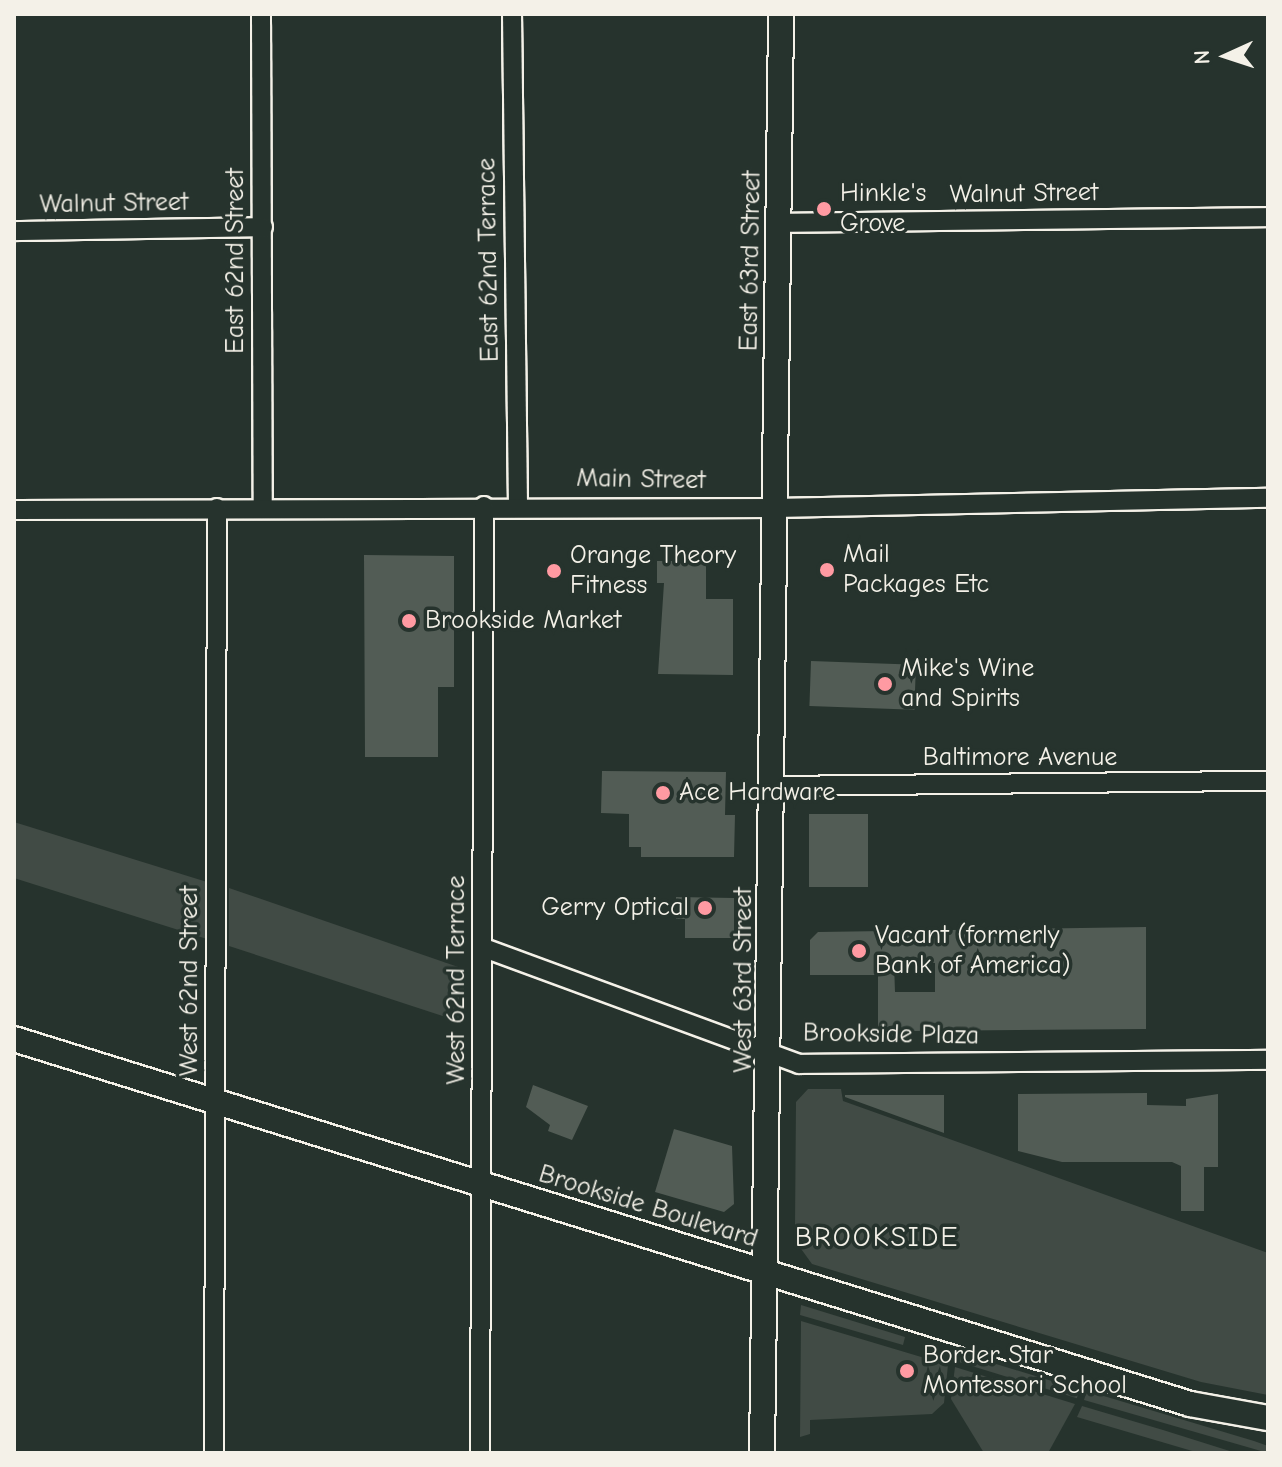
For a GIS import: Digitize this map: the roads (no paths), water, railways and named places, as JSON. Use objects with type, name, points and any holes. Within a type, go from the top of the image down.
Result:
[{"type":"main road","name":"East 63rd Street","points":[[775,508],[781,14]]},
{"type":"main road","name":"West 63rd Street","points":[[762,1453],[772,1051],[775,508]]},
{"type":"main road","name":"Brookside Boulevard","points":[[14,1039],[1227,1414],[1268,1418]]},
{"type":"main road","points":[[1227,1414],[1268,1437]]},
{"type":"street","name":"East 62nd Street","points":[[261,14],[263,508]]},
{"type":"street","name":"East 62nd Terrace","points":[[512,14],[518,506]]},
{"type":"street","name":"Walnut Street","points":[[780,223],[1268,217]]},
{"type":"street","name":"Walnut Street","points":[[14,231],[263,227]]},
{"type":"street","name":"Main Street","points":[[14,510],[484,506],[775,508],[1268,498]]},
{"type":"street","name":"West 62nd Terrace","points":[[480,1453],[484,506]]},
{"type":"street","name":"West 62nd Street","points":[[214,1453],[217,508]]},
{"type":"street","name":"Baltimore Avenue","points":[[773,786],[1268,781]]},
{"type":"street","name":"Brookside Plaza","points":[[484,948],[802,1064],[1268,1060]]},
{"type":"place","name":"Hinkle's Grove","points":[[824,209]]},
{"type":"place","name":"Mail Packages Etc","points":[[827,570]]},
{"type":"place","name":"Orange Theory Fitness","points":[[554,571]]},
{"type":"place","name":"Brookside Market","points":[[409,621]]},
{"type":"place","name":"Mike's Wine and Spirits","points":[[885,684]]},
{"type":"place","name":"Ace Hardware","points":[[663,793]]},
{"type":"place","name":"Gerry Optical","points":[[705,908]]},
{"type":"place","name":"Vacant (formerly Bank of America)","points":[[859,951]]},
{"type":"place","name":"Border Star Montessori School","points":[[907,1371]]},
{"type":"district","name":"BROOKSIDE","points":[[877,1237]]}]
